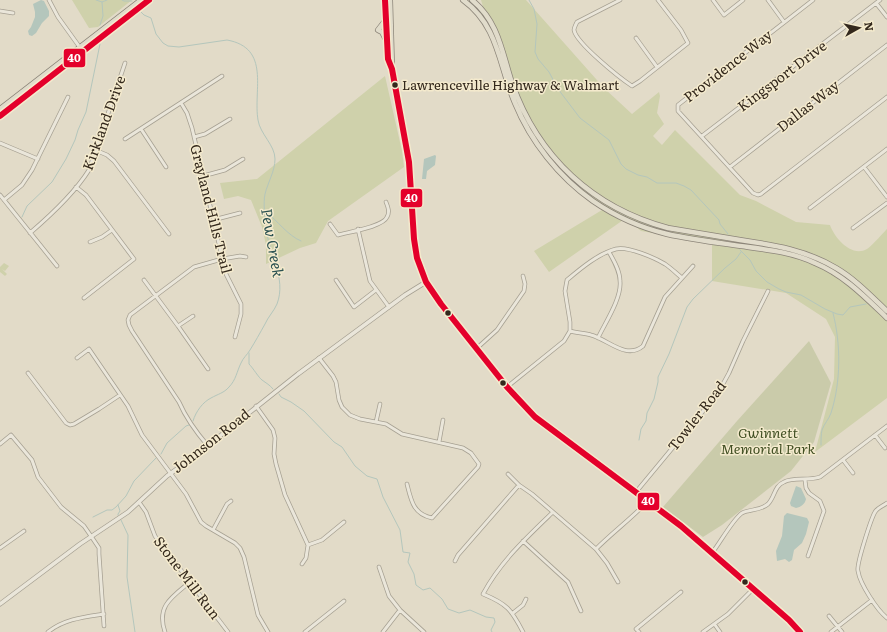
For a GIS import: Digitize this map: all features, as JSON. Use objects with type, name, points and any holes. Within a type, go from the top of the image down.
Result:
[{"type":"main road","points":[[0,116],[141,0]]},
{"type":"main road","points":[[0,109],[149,0]]},
{"type":"main road","points":[[385,0],[386,42]]},
{"type":"main road","points":[[390,0],[393,60],[392,69]]},
{"type":"main road","points":[[463,0],[476,11],[488,26],[504,63]]},
{"type":"main road","points":[[472,0],[480,7],[491,22],[500,42],[515,103],[542,150],[563,175],[594,201],[618,216],[639,225],[667,234],[779,252],[814,262],[847,281],[887,318]]},
{"type":"main road","points":[[386,20],[378,30],[385,36],[388,59],[392,69],[409,162],[415,249],[419,265],[426,282],[441,304],[507,387],[535,418],[681,526],[800,632]]},
{"type":"main road","points":[[533,134],[574,179],[597,197],[620,211],[653,224],[668,228],[772,245],[798,251],[837,268],[854,281],[887,311]]},
{"type":"street","points":[[49,0],[58,17],[81,49]]},
{"type":"street","points":[[620,0],[577,22],[574,30],[579,41],[621,79],[632,86],[640,82],[688,43],[681,30],[658,0]]},
{"type":"street","points":[[713,0],[724,14],[743,0]]},
{"type":"street","points":[[768,0],[784,22]]},
{"type":"street","name":"Providence Way","points":[[812,0],[678,106],[678,111],[753,193],[758,195],[762,194],[887,97]]},
{"type":"street","name":"Kingsport Drive","points":[[702,136],[880,0]]},
{"type":"street","points":[[876,3],[887,17]]},
{"type":"street","points":[[0,11],[13,13]]},
{"type":"street","points":[[636,38],[657,67]]},
{"type":"street","name":"Dallas Way","points":[[730,167],[887,45]]},
{"type":"street","name":"Kirkland Drive","points":[[30,233],[48,219],[76,187],[88,170],[125,63]]},
{"type":"street","points":[[125,139],[222,76]]},
{"type":"street","points":[[4,200],[22,185],[32,170],[68,97]]},
{"type":"street","name":"Grayland Hills Trail","points":[[181,103],[187,113],[194,137],[222,259],[229,281],[241,304],[235,337]]},
{"type":"street","points":[[194,137],[205,134],[230,119]]},
{"type":"street","points":[[141,129],[166,167]]},
{"type":"street","points":[[0,143],[38,159]]},
{"type":"street","points":[[810,208],[887,149]]},
{"type":"street","points":[[95,150],[107,155],[114,161],[169,234]]},
{"type":"street","points":[[203,176],[225,170],[243,159]]},
{"type":"street","points":[[864,167],[887,197]]},
{"type":"street","points":[[76,187],[86,195],[134,259],[84,298]]},
{"type":"street","points":[[0,195],[57,266]]},
{"type":"street","points":[[330,224],[338,235],[381,224],[389,212],[386,202]]},
{"type":"street","points":[[853,228],[887,203]]},
{"type":"street","points":[[213,220],[240,213]]},
{"type":"street","points":[[358,229],[370,281],[389,307]]},
{"type":"street","points":[[90,242],[102,237],[112,230]]},
{"type":"street","points":[[507,387],[560,345],[570,332],[570,322],[565,291],[567,280],[582,267],[609,252],[624,248],[657,259],[682,278]]},
{"type":"street","points":[[598,338],[620,292],[620,280],[617,269],[609,252]]},
{"type":"street","points":[[208,446],[184,413],[179,402],[129,325],[128,320],[130,315],[194,267],[222,259],[240,256],[246,257]]},
{"type":"street","points":[[570,332],[592,335],[627,352],[637,351],[642,346],[665,297],[693,266]]},
{"type":"street","points":[[476,348],[497,330],[524,291],[525,284],[523,276]]},
{"type":"street","points":[[144,280],[208,369]]},
{"type":"street","points":[[336,280],[354,307],[376,290]]},
{"type":"street","name":"Johnson Road","points":[[0,604],[45,569],[91,536],[124,515],[171,473],[208,446],[256,406],[319,358],[426,282]]},
{"type":"street","name":"Towler Road","points":[[636,492],[718,393],[729,373],[742,341],[768,291]]},
{"type":"street","points":[[178,326],[193,316]]},
{"type":"street","points":[[77,358],[88,350],[128,406],[142,435],[191,501],[201,522],[235,543],[242,552],[258,615],[268,632]]},
{"type":"street","points":[[319,358],[333,376],[336,382],[339,400],[342,407],[350,415],[360,419],[386,424],[402,434],[463,448],[470,453],[479,464],[478,467],[432,518],[425,516],[412,504],[407,484]]},
{"type":"street","points":[[28,374],[66,423],[70,425],[120,394]]},
{"type":"street","points":[[376,422],[380,404]]},
{"type":"street","points":[[256,406],[275,434],[274,454],[285,495],[308,545],[306,558],[302,564]]},
{"type":"street","points":[[439,442],[443,420]]},
{"type":"street","points":[[712,553],[736,518],[747,511],[759,509],[767,505],[777,486],[782,482],[820,477],[887,426]]},
{"type":"street","points":[[0,444],[12,435],[32,460],[38,477],[61,507],[84,526],[99,548],[104,626]]},
{"type":"street","points":[[875,436],[885,448]]},
{"type":"street","points":[[843,460],[853,473]]},
{"type":"street","points":[[508,474],[519,485],[532,494],[596,549],[607,563],[618,582]]},
{"type":"street","points":[[805,480],[806,488],[809,493],[820,501],[824,512],[808,556]]},
{"type":"street","points":[[455,561],[458,554],[519,485]]},
{"type":"street","points":[[213,530],[227,504],[231,501]]},
{"type":"street","points":[[596,549],[610,535],[639,511],[648,501]]},
{"type":"street","name":"Stone Mill Run","points":[[139,502],[146,512],[155,536],[228,632]]},
{"type":"street","points":[[887,503],[875,511],[870,522],[857,570],[872,600],[887,618]]},
{"type":"street","points":[[523,632],[513,613],[499,601],[483,594],[491,578],[552,512]]},
{"type":"street","points":[[308,545],[322,540],[344,522]]},
{"type":"street","points":[[0,548],[24,531]]},
{"type":"street","points":[[523,542],[568,582],[581,611]]},
{"type":"street","points":[[379,567],[389,596],[400,610],[424,632]]},
{"type":"street","points":[[165,632],[162,615],[166,605],[169,600],[190,582]]},
{"type":"street","points":[[703,632],[715,625],[728,614],[753,589]]},
{"type":"street","points":[[639,632],[636,630],[641,625],[681,592]]},
{"type":"street","points":[[513,613],[523,604],[526,599]]},
{"type":"street","points":[[831,632],[872,600]]},
{"type":"street","points":[[305,632],[344,601]]},
{"type":"street","points":[[383,632],[400,610]]},
{"type":"street","points":[[48,632],[63,623],[75,619],[104,614]]},
{"type":"street","points":[[829,616],[842,632]]},
{"type":"street","points":[[715,625],[720,632]]},
{"type":"green space","points":[[72,0],[132,0],[98,27],[89,28]]},
{"type":"green space","points":[[481,0],[526,0],[604,88],[632,114],[659,92],[660,96],[657,113],[664,124],[653,136],[662,145],[675,130],[740,195],[756,201],[796,222],[830,225],[839,240],[849,249],[855,251],[867,249],[887,229],[887,398],[815,452],[834,379],[835,337],[826,319],[786,293],[712,281],[712,243],[641,231],[626,218],[549,272],[534,251],[607,207],[590,198],[531,139],[498,55]]},
{"type":"green space","points":[[385,76],[402,151],[404,167],[328,221],[316,243],[300,248],[266,264],[266,245],[262,227],[251,200],[238,196],[224,199],[220,183],[257,179]]},
{"type":"green space","points":[[4,263],[9,266],[5,271],[2,269],[7,274],[5,276],[0,272],[0,267]]},
{"type":"green space","name":"Gwinnett Memorial Park","points":[[809,341],[831,383],[814,442],[791,471],[722,525],[703,537],[663,507],[737,421]]},
{"type":"shaded area","points":[[41,0],[44,1],[49,11],[49,16],[32,36],[29,35],[28,31],[35,17],[33,4]]},
{"type":"shaded area","points":[[435,155],[435,165],[427,171],[426,179],[422,179],[424,159]]},
{"type":"shaded area","points":[[796,486],[801,488],[806,499],[800,507],[796,508],[791,506],[790,503]]},
{"type":"shaded area","points":[[787,513],[807,518],[809,522],[802,543],[794,550],[792,560],[789,562],[785,559],[777,561],[776,551],[782,536],[784,516]]},
{"type":"waterway","name":"Pew Creek","points":[[96,0],[102,2],[107,0]]},
{"type":"waterway","name":"Pew Creek","points":[[122,0],[132,1]]},
{"type":"waterway","points":[[529,0],[534,9],[537,24],[535,52],[538,59],[549,72],[558,89],[580,118],[609,140],[621,164],[626,169],[638,175],[647,177],[657,183],[676,183],[691,190],[719,220],[720,224],[728,234]]},
{"type":"waterway","points":[[100,25],[103,16],[102,2]]},
{"type":"waterway","name":"Pew Creek","points":[[140,11],[144,15],[151,18],[156,34],[163,43],[168,46],[179,47],[227,40],[241,45],[250,52],[255,61],[257,72],[257,108],[259,125],[273,149],[275,159],[274,168],[264,198],[264,206],[267,236],[276,265],[280,285],[277,304],[242,361],[231,384],[225,391],[203,404],[198,410],[193,421]]},
{"type":"waterway","points":[[22,217],[27,206],[52,182],[66,159],[75,140],[86,112],[100,44]]},
{"type":"waterway","points":[[266,212],[287,232],[301,241]]},
{"type":"waterway","points":[[740,250],[750,260],[756,271],[767,282],[786,292],[801,295],[825,309],[843,315],[850,307],[866,304]]},
{"type":"waterway","points":[[639,440],[641,429],[646,421],[647,413],[654,399],[658,377],[669,354],[687,307],[693,299],[736,259],[741,252]]},
{"type":"waterway","points":[[821,445],[822,430],[831,413],[837,389],[839,350],[833,313]]},
{"type":"waterway","name":"Pew Creek","points":[[249,353],[249,364],[261,379],[273,389]]},
{"type":"waterway","name":"Pew Creek","points":[[279,394],[281,397],[304,411],[334,442],[342,447],[355,466],[367,476],[377,479],[383,497],[400,530],[403,552],[410,553],[408,562],[414,574],[416,585],[423,590],[430,588],[442,599],[448,609],[459,613],[470,610],[486,617],[494,618],[495,622],[491,630],[492,632]]},
{"type":"waterway","points":[[161,454],[167,443],[189,425]]},
{"type":"waterway","points":[[93,517],[116,507],[126,496],[134,481],[156,458]]},
{"type":"waterway","points":[[118,505],[120,511],[118,515]]},
{"type":"waterway","points":[[121,520],[128,535],[127,577],[135,632]]},
{"type":"transit line","name":"40","points":[[0,116],[149,0]]},
{"type":"transit line","name":"40","points":[[385,0],[388,59],[392,69],[409,162],[414,239],[417,258],[426,282],[441,304],[507,387],[535,417],[681,526],[789,620],[800,632]]},
{"type":"place","name":"Lawrenceville Highway & Walmart","points":[[395,85]]}]
